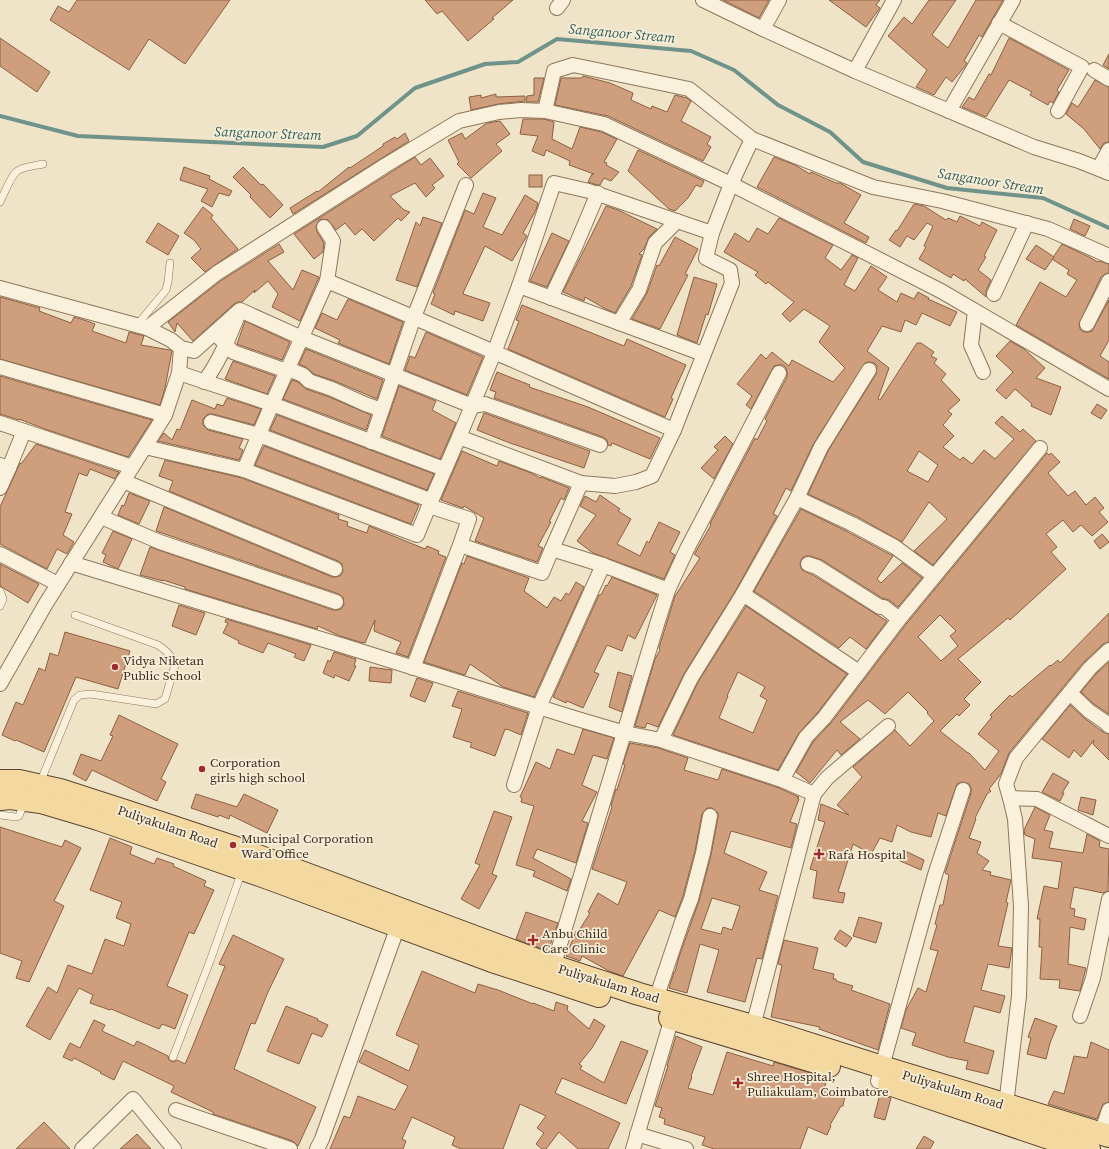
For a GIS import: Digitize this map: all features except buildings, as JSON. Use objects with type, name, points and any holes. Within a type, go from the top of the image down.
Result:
[{"type":"main road","name":"Puliyakulam Road","points":[[0,781],[19,781],[41,802],[98,819],[243,869],[492,961],[551,973],[668,1007],[880,1074],[1064,1143],[1100,1140]]},
{"type":"main road","name":"Puliyakulam Road","points":[[0,799],[60,790],[242,850],[551,973]]},
{"type":"main road","name":"Puliyakulam Road","points":[[880,1074],[1006,1105],[1100,1140]]},
{"type":"street","points":[[703,0],[855,71],[1034,147],[1104,170],[1109,150]]},
{"type":"street","points":[[763,29],[779,0]]},
{"type":"street","points":[[855,71],[894,0]]},
{"type":"street","points":[[949,111],[1013,0]]},
{"type":"street","points":[[1000,23],[1082,67],[1058,111]]},
{"type":"street","points":[[545,111],[554,71],[572,65],[689,89],[752,139],[873,187],[942,201],[1048,229],[1074,239],[1109,256]]},
{"type":"street","points":[[1094,70],[1109,79]]},
{"type":"street","points":[[142,327],[217,272],[386,164],[459,122],[499,112],[521,110],[545,111],[604,124],[731,184],[940,291],[1109,389]]},
{"type":"street","points":[[459,437],[581,483],[615,486],[636,482],[652,476],[674,430],[732,283],[730,270],[706,258],[712,233],[731,184],[752,139]]},
{"type":"street","points":[[145,447],[244,470],[417,535],[494,353],[519,286],[554,183],[598,194],[712,233]]},
{"type":"street","points":[[371,442],[414,317],[466,185]]},
{"type":"street","points":[[551,298],[576,246],[598,194]]},
{"type":"street","points":[[620,323],[639,290],[655,243],[677,221]]},
{"type":"street","points":[[994,294],[1027,223]]},
{"type":"street","points":[[244,470],[327,281],[333,241],[324,227]]},
{"type":"street","points":[[327,281],[414,317],[674,430]]},
{"type":"street","points":[[1087,324],[1109,281]]},
{"type":"street","points":[[519,286],[704,354]]},
{"type":"street","points":[[0,288],[142,327],[170,340],[180,348],[194,352],[240,310]]},
{"type":"street","points":[[240,310],[302,338],[472,406],[485,404],[600,445]]},
{"type":"street","points":[[204,382],[214,369],[240,310]]},
{"type":"street","points":[[975,311],[971,346],[983,372]]},
{"type":"street","points":[[214,333],[233,352],[303,375],[309,381],[382,410]]},
{"type":"street","points":[[2,676],[71,563],[166,415],[179,373],[180,348]]},
{"type":"street","points":[[0,367],[166,415]]},
{"type":"street","points":[[661,740],[691,678],[743,594],[797,498],[821,447],[869,370]]},
{"type":"street","points":[[179,373],[272,404],[444,469]]},
{"type":"street","points":[[551,973],[668,590],[691,542],[780,373]]},
{"type":"street","points":[[211,422],[259,435],[469,519],[413,668]]},
{"type":"street","points":[[0,424],[132,467]]},
{"type":"street","points":[[0,488],[4,467],[24,431]]},
{"type":"street","points":[[782,780],[806,737],[824,718],[899,619],[1040,448]]},
{"type":"street","points":[[124,481],[334,568]]},
{"type":"street","points":[[460,545],[542,573],[581,483]]},
{"type":"street","points":[[797,498],[852,524],[895,547],[934,576]]},
{"type":"street","points":[[101,517],[160,542],[336,602]]},
{"type":"street","points":[[552,549],[604,565],[668,590]]},
{"type":"street","points":[[0,554],[58,584]]},
{"type":"street","points":[[71,563],[625,733],[661,740],[782,780],[814,794]]},
{"type":"street","points":[[808,564],[817,567],[880,608],[884,607],[899,619]]},
{"type":"street","points":[[514,786],[539,707],[604,565]]},
{"type":"street","points":[[743,594],[859,672]]},
{"type":"street","points":[[1006,1105],[1019,996],[1022,906],[1015,819],[1006,784],[1016,758],[1090,668],[1109,650]]},
{"type":"street","points":[[1070,693],[1089,711],[1109,726]]},
{"type":"street","points":[[751,1034],[814,794],[827,778],[888,726]]},
{"type":"street","points":[[880,1074],[935,875],[963,790]]},
{"type":"street","points":[[1010,798],[1037,799],[1109,836]]},
{"type":"street","points":[[633,1149],[668,1007],[682,922],[691,899],[703,853],[710,816]]},
{"type":"street","points":[[1080,1016],[1093,978],[1109,899]]},
{"type":"street","points":[[317,1149],[322,1139],[398,926]]},
{"type":"street","points":[[82,1149],[133,1099],[171,1148]]},
{"type":"street","points":[[176,1110],[290,1149]]},
{"type":"street","points":[[1100,1140],[1109,1110]]},
{"type":"street","points":[[637,1134],[686,1149]]},
{"type":"lane","points":[[0,202],[17,171],[43,164]]},
{"type":"lane","points":[[142,327],[166,290],[170,263]]},
{"type":"lane","points":[[0,591],[3,599],[0,606]]},
{"type":"lane","points":[[0,815],[19,816],[32,793],[74,700],[80,695],[91,694],[156,704],[165,699],[175,665],[173,659],[158,645],[75,615]]},
{"type":"lane","points":[[173,1056],[210,961],[243,869]]},
{"type":"waterway","name":"Sanganoor Stream","points":[[0,116],[78,136],[323,147],[357,136],[415,88],[485,64],[518,62],[557,39],[691,51],[734,70],[778,105],[830,132],[863,162],[947,188],[1043,198],[1109,228]]},
{"type":"place","name":"Vidya Niketan Public School","points":[[115,667]]},
{"type":"place","name":"Corporation girls high school","points":[[202,769]]},
{"type":"place","name":"Municipal Corporation Ward Office","points":[[233,845]]},
{"type":"place","name":"Rafa Hospital","points":[[819,854]]},
{"type":"place","name":"Anbu Child Care Clinic","points":[[533,940]]},
{"type":"place","name":"Shree Hospital, Puliakulam, Coimbatore","points":[[738,1083]]}]
